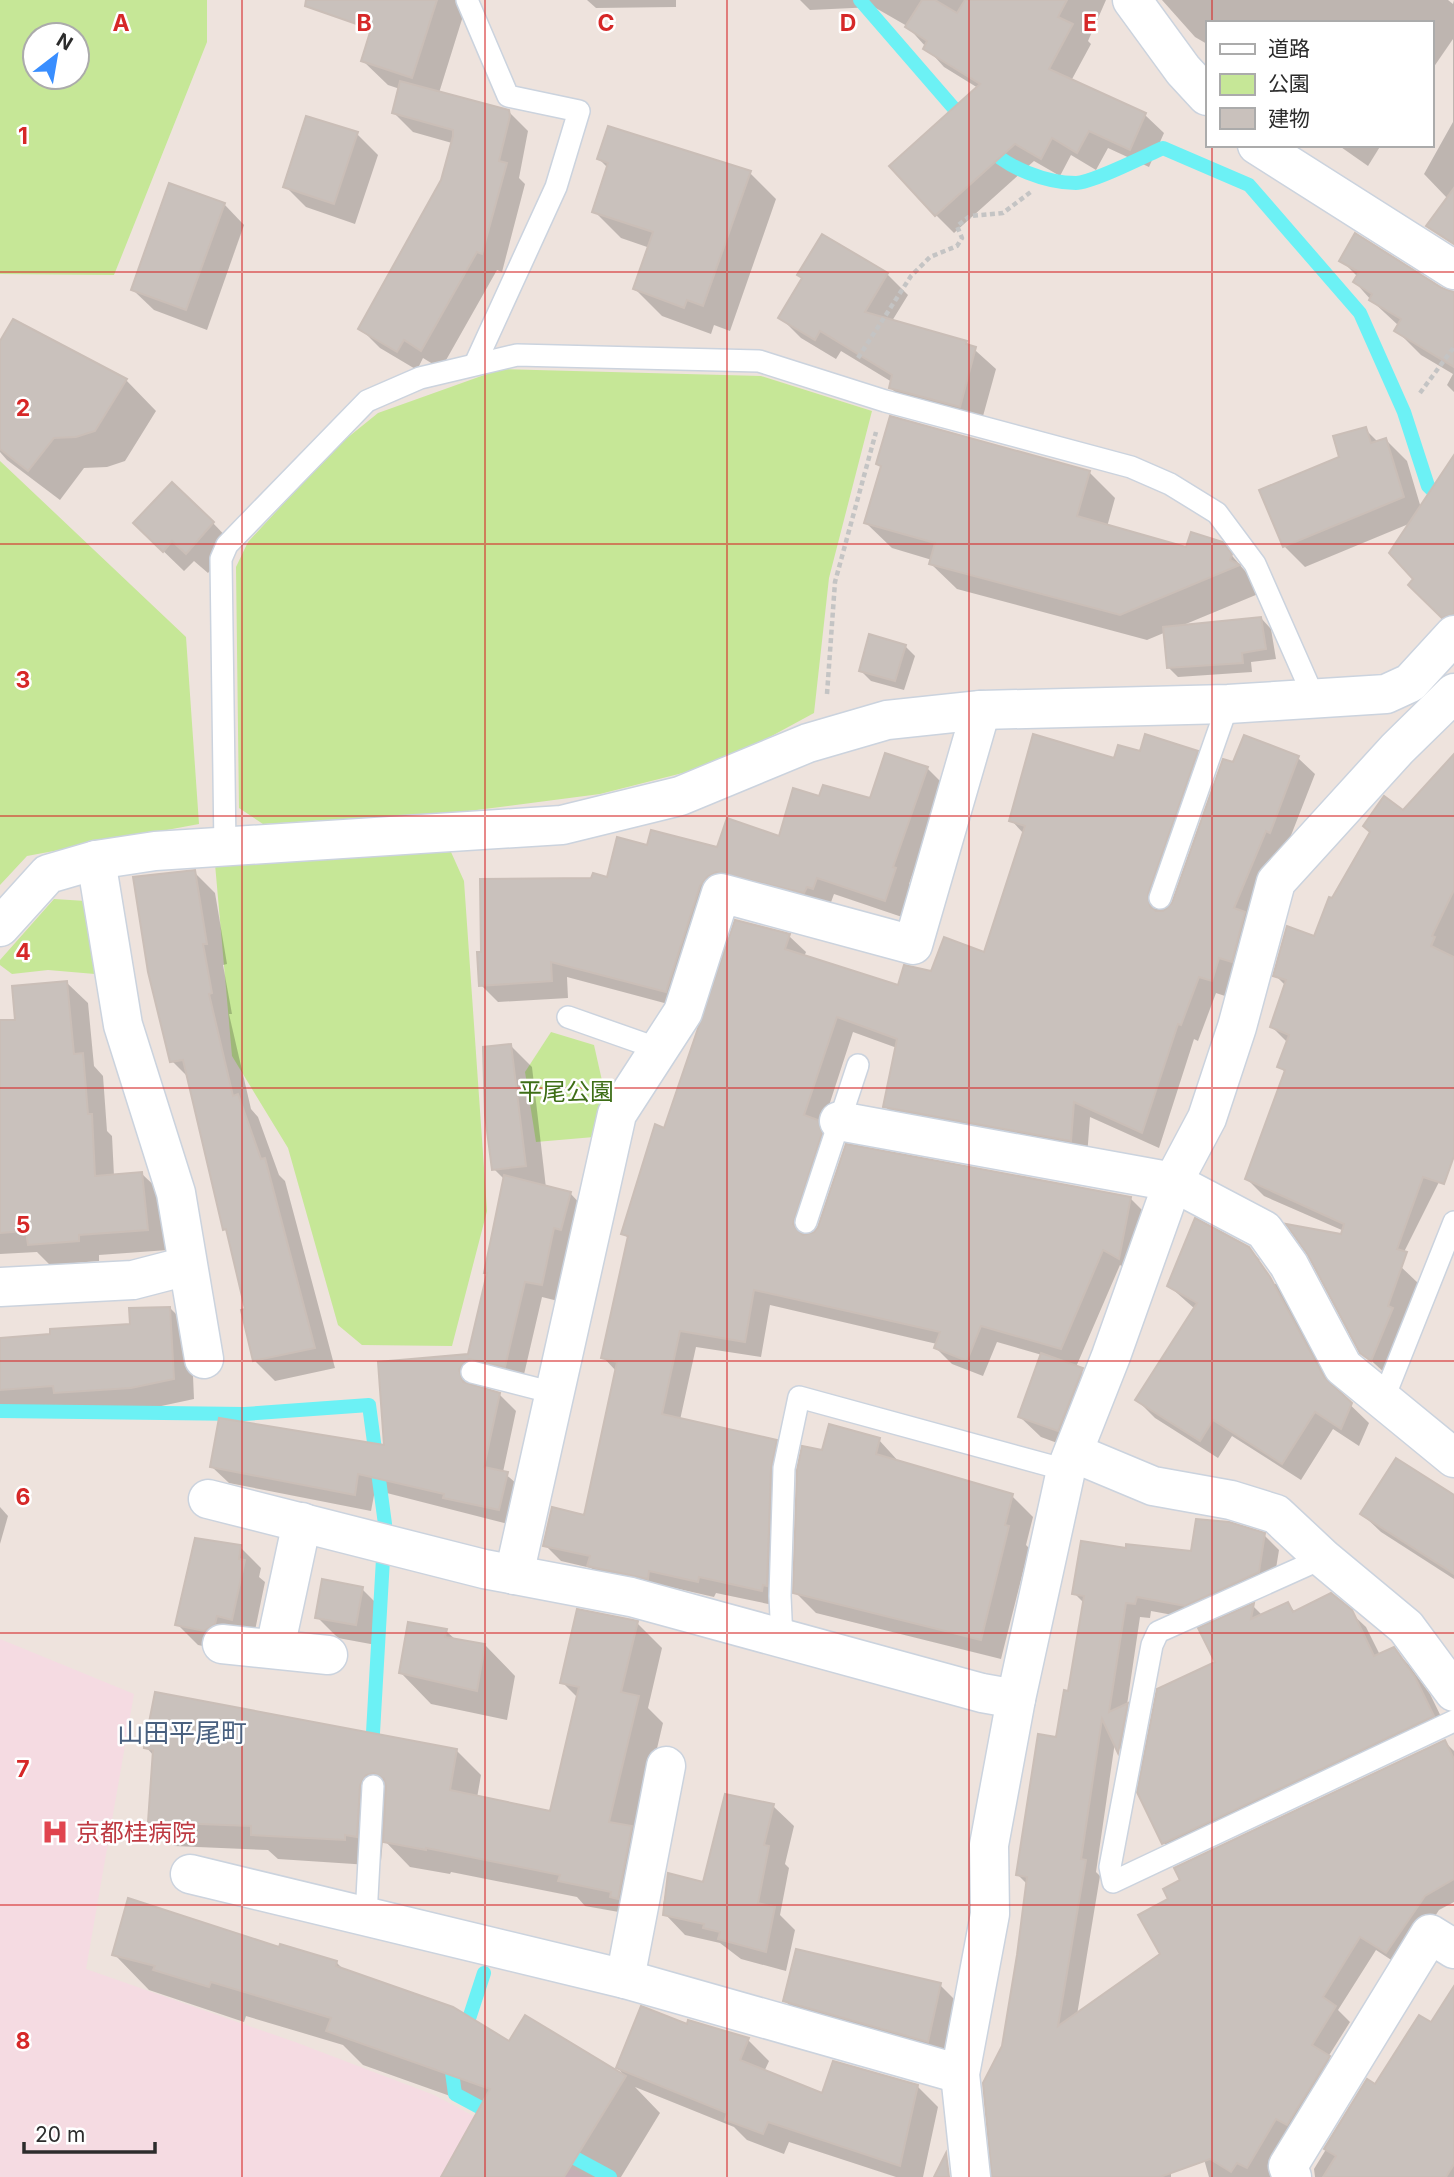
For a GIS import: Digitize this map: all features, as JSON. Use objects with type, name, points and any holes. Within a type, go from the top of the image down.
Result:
[{"type":"street","points":[[1132,0],[1183,70],[1206,95]]},
{"type":"street","points":[[1260,147],[1454,270]]},
{"type":"street","points":[[0,927],[48,874],[96,860],[155,851],[562,825],[680,796],[824,739],[887,720],[981,710],[1228,704],[1386,694],[1410,683],[1454,635]]},
{"type":"street","points":[[971,2177],[960,2074],[989,1914],[989,1845],[1016,1699],[1070,1462],[1173,1182],[1207,1118],[1237,1027],[1276,882],[1397,749],[1454,693]]},
{"type":"street","points":[[514,1575],[617,1114],[683,1012],[721,893],[913,945],[981,710]]},
{"type":"street","points":[[96,860],[123,1024],[176,1193],[204,1359]]},
{"type":"street","points":[[839,1122],[1173,1182],[1264,1230],[1289,1265],[1343,1367],[1454,1458]]},
{"type":"street","points":[[0,1287],[133,1280],[187,1265]]},
{"type":"street","points":[[1070,1462],[1153,1486],[1231,1500],[1276,1514],[1323,1558],[1406,1627],[1454,1692]]},
{"type":"street","points":[[208,1499],[514,1575],[631,1597],[982,1693],[1016,1699]]},
{"type":"street","points":[[275,1648],[302,1522]]},
{"type":"street","points":[[222,1644],[328,1655]]},
{"type":"street","points":[[625,1979],[666,1766]]},
{"type":"street","points":[[190,1874],[625,1979],[960,2074]]},
{"type":"street","points":[[1292,2177],[1288,2166],[1430,1934],[1454,1948]]},
{"type":"lane","points":[[467,0],[508,96],[579,111],[556,187],[475,364]]},
{"type":"lane","points":[[225,848],[221,559],[228,545],[367,401],[420,378],[517,355],[759,361],[885,401],[1131,467],[1170,484],[1217,513],[1255,564],[1315,700]]},
{"type":"lane","points":[[1160,898],[1228,704]]},
{"type":"lane","points":[[568,1017],[659,1049]]},
{"type":"lane","points":[[806,1222],[858,1065]]},
{"type":"lane","points":[[1383,1400],[1454,1222]]},
{"type":"lane","points":[[472,1372],[554,1393]]},
{"type":"lane","points":[[782,1640],[780,1596],[784,1468],[799,1397],[1070,1462]]},
{"type":"lane","points":[[1323,1558],[1158,1632],[1152,1645],[1110,1867],[1113,1882],[1454,1721]]},
{"type":"lane","points":[[366,1916],[373,1786]]},
{"type":"path","points":[[840,385],[911,276],[930,257],[957,246],[961,238],[957,226],[970,216],[1003,213],[1032,191]]},
{"type":"path","points":[[1420,393],[1454,347]]},
{"type":"path","points":[[824,739],[835,582],[885,401]]},
{"type":"shaded area","name":"京都桂病院","points":[[0,1639],[134,1694],[86,1969],[295,2042],[434,2095],[589,2177],[0,2177]]},
{"type":"green space","points":[[0,0],[207,0],[207,42],[114,275],[0,274]]},
{"type":"green space","points":[[501,369],[761,376],[872,411],[829,578],[814,713],[722,763],[600,794],[461,812],[263,824],[239,808],[236,567],[248,542],[336,447],[378,413]]},
{"type":"green space","points":[[0,461],[186,637],[199,824],[27,856],[0,885]]},
{"type":"green space","points":[[451,852],[464,881],[487,1211],[452,1346],[362,1345],[338,1325],[288,1148],[232,1056],[215,864]]},
{"type":"green space","points":[[54,899],[86,901],[95,974],[48,970],[12,974],[0,965],[0,960]]},
{"type":"green space","name":"平尾公園","points":[[551,1032],[594,1045],[605,1094],[594,1137],[536,1142],[525,1072]]},
{"type":"building","points":[[306,0],[437,0],[412,78],[361,61],[371,29],[305,6]]},
{"type":"building","points":[[922,0],[935,0],[957,13],[965,0],[1067,0],[1058,17],[1073,24],[1049,69],[1146,113],[1130,150],[1089,131],[1077,153],[1052,138],[1041,159],[1015,144],[935,216],[889,166],[980,84],[923,49],[927,41],[905,27]]},
{"type":"building","points":[[400,81],[509,110],[510,116],[499,161],[507,163],[482,254],[477,252],[421,351],[404,340],[397,352],[358,329],[441,180],[453,136],[453,130],[392,113]]},
{"type":"building","points":[[306,116],[358,132],[334,204],[283,187]]},
{"type":"building","points":[[608,126],[751,171],[703,306],[687,300],[684,308],[633,289],[653,232],[592,212],[608,163],[597,159]]},
{"type":"building","points":[[169,183],[225,203],[186,310],[131,290]]},
{"type":"building","points":[[1454,188],[1454,244],[1426,226]]},
{"type":"building","points":[[1355,233],[1442,288],[1454,292],[1454,367],[1394,331],[1401,319],[1369,300],[1372,294],[1353,282],[1359,272],[1339,261]]},
{"type":"building","points":[[822,234],[888,273],[865,312],[967,341],[966,344],[976,347],[960,407],[889,388],[892,375],[820,331],[815,340],[778,318],[802,278],[797,275]]},
{"type":"building","points":[[13,319],[127,379],[95,431],[76,437],[54,438],[28,471],[0,449],[0,341]]},
{"type":"building","points":[[890,416],[1090,471],[1077,516],[1186,547],[1191,532],[1223,542],[1232,554],[1230,560],[1240,565],[1120,615],[929,564],[935,543],[864,523],[881,466],[876,464]]},
{"type":"building","points":[[1366,427],[1371,443],[1386,438],[1404,497],[1283,547],[1259,490],[1339,457],[1333,436]]},
{"type":"building","points":[[1454,455],[1454,614],[1442,618],[1408,585],[1413,579],[1389,553]]},
{"type":"building","points":[[172,482],[214,522],[186,554],[172,541],[163,552],[133,523]]},
{"type":"building","points":[[1261,617],[1266,649],[1242,653],[1243,663],[1167,668],[1163,627]]},
{"type":"building","points":[[869,634],[906,645],[895,681],[859,671]]},
{"type":"building","points":[[1033,734],[1114,758],[1118,745],[1140,751],[1145,734],[1198,751],[1148,894],[1150,906],[1156,911],[1163,911],[1172,903],[1223,759],[1233,762],[1244,735],[1299,756],[1270,833],[1266,831],[1234,908],[1245,912],[1232,962],[1219,958],[1212,981],[1199,977],[1181,1025],[1178,1024],[1142,1133],[1074,1102],[1071,1141],[883,1107],[897,1039],[837,1017],[804,1115],[818,1120],[822,1133],[793,1224],[803,1235],[814,1232],[818,1227],[846,1144],[1131,1197],[1119,1259],[1103,1250],[1061,1349],[981,1326],[967,1361],[934,1348],[940,1332],[754,1290],[745,1342],[680,1331],[662,1414],[777,1440],[771,1468],[767,1586],[763,1585],[762,1591],[699,1577],[698,1582],[649,1571],[648,1579],[587,1566],[590,1556],[543,1546],[552,1507],[584,1515],[617,1362],[601,1358],[628,1236],[621,1234],[655,1124],[664,1128],[735,920],[790,934],[785,949],[898,985],[904,965],[931,971],[944,937],[984,952],[1025,826],[1009,821]]},
{"type":"building","points":[[885,753],[928,767],[893,867],[896,868],[885,901],[817,878],[813,889],[807,887],[804,893],[716,872],[707,877],[700,886],[666,992],[551,962],[552,981],[479,986],[477,952],[481,952],[480,879],[591,878],[593,873],[607,877],[617,837],[647,845],[651,830],[717,847],[727,818],[779,836],[793,788],[819,796],[823,785],[870,798]]},
{"type":"building","points":[[1454,754],[1454,890],[1432,936],[1435,937],[1431,946],[1454,957],[1454,1156],[1444,1184],[1423,1177],[1397,1249],[1407,1252],[1388,1306],[1393,1308],[1371,1361],[1360,1353],[1308,1255],[1286,1224],[1341,1234],[1344,1224],[1245,1179],[1285,1070],[1277,1067],[1289,1035],[1270,1027],[1286,980],[1273,976],[1287,926],[1314,936],[1329,897],[1332,898],[1370,832],[1363,826],[1384,796],[1403,810]]},
{"type":"building","points":[[195,870],[207,944],[203,944],[212,993],[209,994],[233,1096],[238,1094],[261,1159],[265,1158],[315,1348],[253,1361],[241,1310],[245,1309],[226,1229],[223,1230],[183,1060],[170,1062],[148,972],[133,877]]},
{"type":"building","points":[[67,981],[74,1054],[83,1053],[88,1114],[92,1114],[95,1176],[142,1172],[148,1230],[79,1235],[79,1241],[28,1245],[26,1231],[0,1233],[0,1020],[15,1020],[12,986]]},
{"type":"building","points":[[511,1044],[526,1166],[492,1170],[485,1115],[483,1047]]},
{"type":"building","points":[[504,1175],[571,1192],[561,1230],[554,1228],[542,1285],[525,1282],[505,1367],[469,1359],[459,1369],[463,1382],[500,1393],[484,1467],[508,1472],[499,1510],[443,1498],[444,1494],[358,1474],[355,1495],[210,1467],[219,1418],[384,1445],[378,1362],[468,1354],[487,1273],[484,1273]]},
{"type":"building","points":[[1195,1218],[1249,1247],[1270,1277],[1324,1377],[1352,1403],[1341,1429],[1315,1412],[1282,1464],[1213,1420],[1200,1441],[1135,1400],[1197,1303],[1167,1286]]},
{"type":"building","points":[[170,1307],[174,1379],[131,1388],[54,1393],[53,1386],[0,1390],[0,1338],[50,1334],[50,1329],[130,1324],[129,1308]]},
{"type":"building","points":[[1041,1353],[1083,1368],[1058,1431],[1018,1417]]},
{"type":"building","points":[[829,1424],[880,1438],[876,1454],[1013,1494],[1005,1525],[1009,1526],[981,1640],[793,1593],[797,1470],[802,1446],[822,1450]]},
{"type":"building","points":[[1396,1458],[1454,1495],[1454,1574],[1360,1514]]},
{"type":"building","points":[[1196,1519],[1229,1522],[1265,1533],[1259,1572],[1185,1606],[1137,1597],[1135,1604],[1126,1603],[1109,1712],[1128,1703],[1118,1753],[1102,1719],[1081,1859],[1086,1860],[1058,2026],[1160,1954],[1138,1915],[1168,1899],[1163,1889],[1180,1880],[1174,1868],[1445,1740],[1454,1759],[1454,1879],[1425,1896],[1386,1953],[1360,1937],[1323,1997],[1336,2006],[1312,2045],[1330,2056],[1287,2125],[1276,2119],[1247,2168],[1237,2163],[1231,2172],[1210,2159],[1160,2177],[992,2177],[983,2083],[1002,2046],[1017,1955],[1027,1877],[1016,1875],[1038,1734],[1056,1737],[1064,1690],[1068,1691],[1084,1596],[1072,1594],[1081,1541],[1126,1548],[1126,1544],[1191,1551]]},
{"type":"building","points":[[195,1538],[241,1545],[239,1559],[245,1560],[232,1620],[217,1616],[215,1624],[204,1631],[175,1625]]},
{"type":"building","points":[[322,1579],[363,1587],[356,1625],[315,1618]]},
{"type":"building","points":[[1331,1593],[1352,1610],[1374,1656],[1394,1647],[1415,1677],[1434,1716],[1162,1844],[1137,1792],[1157,1689],[1215,1662],[1198,1628],[1254,1603],[1251,1619],[1288,1602],[1293,1612]]},
{"type":"building","points":[[577,1609],[638,1621],[621,1692],[639,1696],[609,1822],[632,1826],[618,1899],[610,1897],[611,1892],[558,1881],[560,1875],[383,1842],[386,1786],[384,1779],[374,1773],[366,1775],[360,1785],[357,1837],[345,1835],[345,1840],[251,1835],[251,1826],[148,1822],[153,1750],[144,1748],[155,1692],[457,1749],[450,1790],[550,1811],[579,1687],[560,1683]]},
{"type":"building","points":[[408,1622],[447,1629],[445,1637],[485,1644],[477,1691],[399,1673]]},
{"type":"building","points":[[725,1794],[774,1804],[764,1845],[769,1846],[758,1903],[775,1907],[766,1952],[718,1939],[720,1932],[703,1928],[704,1924],[663,1915],[668,1873],[703,1882]]},
{"type":"building","points":[[128,1898],[279,1947],[280,1944],[337,1961],[336,1966],[453,2007],[509,2041],[525,2015],[626,2076],[564,2177],[441,2177],[490,2089],[326,2031],[331,2018],[211,1982],[209,1987],[153,1970],[155,1966],[112,1955]]},
{"type":"building","points":[[796,1949],[941,1983],[928,2042],[783,2001]]},
{"type":"building","points":[[1454,1986],[1454,2164],[1446,2177],[1323,2177],[1336,2156],[1324,2149],[1367,2079],[1375,2084],[1419,2015],[1431,2022]]},
{"type":"building","points":[[641,2006],[687,2024],[688,2020],[749,2038],[740,2060],[822,2093],[833,2061],[918,2085],[900,2166],[768,2122],[763,2134],[725,2120],[727,2113],[616,2068]]},
{"type":"building","points":[[946,2153],[949,2177],[934,2177]]},
{"type":"waterway","points":[[860,0],[964,120]]},
{"type":"waterway","points":[[987,146],[1005,161],[1028,173],[1065,182],[1076,183],[1094,179],[1163,148],[1249,185],[1360,313],[1404,412],[1428,486],[1454,511]]},
{"type":"waterway","points":[[0,1411],[245,1414],[369,1405],[385,1524],[372,1750]]},
{"type":"waterway","points":[[464,2034],[484,1973]]},
{"type":"waterway","points":[[456,2057],[452,2072],[455,2094],[496,2116]]},
{"type":"waterway","points":[[560,2150],[610,2177]]},
{"type":"place","name":"京都桂病院","points":[[55,1832]]},
{"type":"district","name":"山田平尾町","points":[[182,1732]]}]
